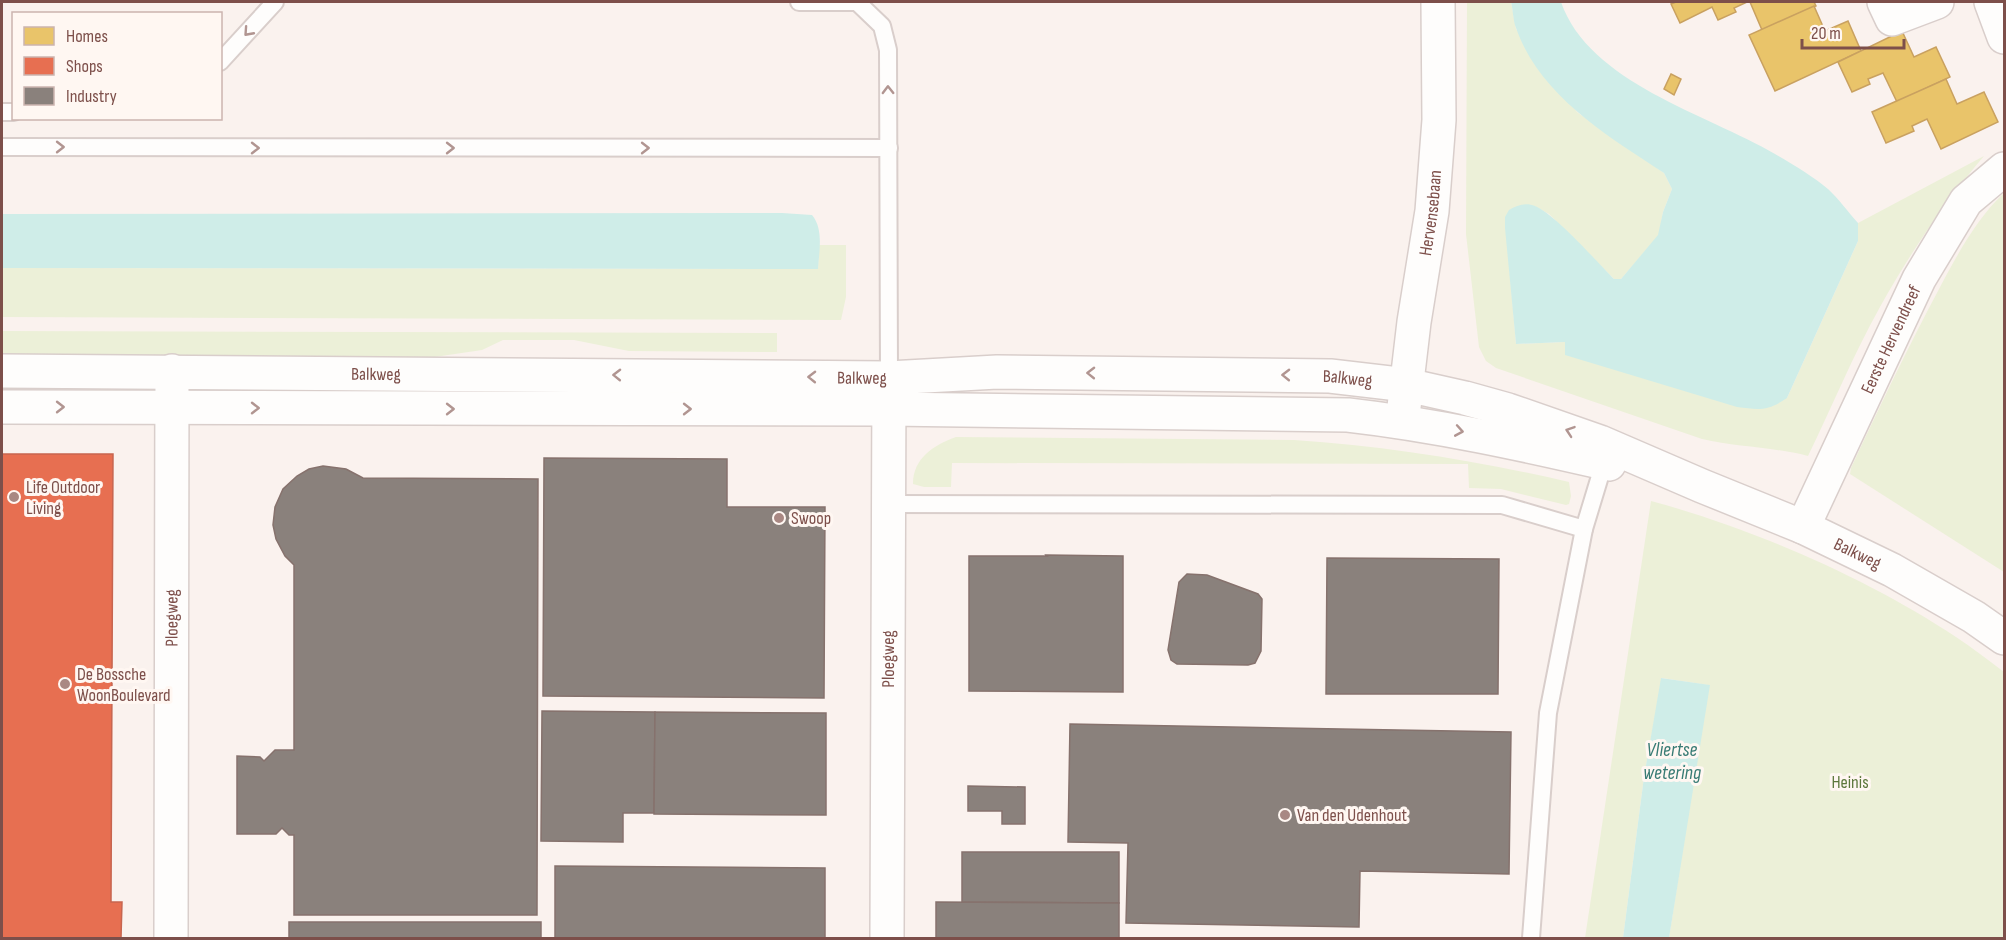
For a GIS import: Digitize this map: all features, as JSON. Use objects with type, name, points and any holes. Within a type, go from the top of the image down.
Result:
[{"type":"street","name":"Hervensebaan","points":[[1402,421],[1414,322],[1432,211],[1439,120],[1438,2]]},
{"type":"street","points":[[1884,2],[1892,20],[1937,2]]},
{"type":"street","points":[[1991,2],[2004,37]]},
{"type":"street","name":"Eerste Hervendreef","points":[[1803,527],[1919,279],[1966,201],[2004,169]]},
{"type":"street","name":"Balkweg","points":[[2,371],[172,371],[889,393],[1325,414],[1402,421],[1501,439],[1702,486]]},
{"type":"street","name":"Ploegweg","points":[[171,939],[172,371]]},
{"type":"street","name":"Balkweg","points":[[2,407],[172,407],[889,393],[997,372],[1329,376],[1407,386],[1508,410],[1600,442],[1803,527],[1892,570],[1974,617],[2004,638]]},
{"type":"street","name":"Ploegweg","points":[[887,939],[889,393]]},
{"type":"lane","points":[[222,60],[275,2]]},
{"type":"lane","points":[[799,2],[857,2],[882,26],[888,50],[889,393]]},
{"type":"lane","points":[[2,147],[889,148]]},
{"type":"lane","points":[[1532,939],[1548,713],[1584,529],[1604,463]]},
{"type":"lane","points":[[888,504],[1502,505],[1584,529]]},
{"type":"green space","points":[[1467,2],[1511,2],[1516,29],[1577,112],[1664,173],[1672,189],[1663,212],[1659,235],[1621,279],[1614,279],[1549,214],[1534,206],[1505,217],[1516,344],[1565,342],[1787,398],[1858,241],[1858,223],[1984,156],[1941,210],[1891,287],[1870,325],[1808,456],[1702,439],[1496,368],[1486,361],[1479,347],[1466,234]]},
{"type":"green space","points":[[2004,193],[2004,572],[1850,474],[1893,379],[1952,265],[1984,214]]},
{"type":"green space","points":[[819,245],[846,245],[846,297],[841,320],[2,317],[2,268],[818,269]]},
{"type":"green space","points":[[2,331],[777,333],[777,352],[629,351],[574,340],[503,340],[482,350],[421,359],[2,360]]},
{"type":"green space","points":[[956,437],[1294,440],[1363,446],[1467,461],[1569,482],[1571,496],[1569,504],[1566,505],[1501,489],[1469,488],[1468,464],[952,463],[951,487],[924,487],[913,484],[917,467],[926,454]]},
{"type":"green space","name":"Heinis","points":[[1651,501],[1729,525],[1809,557],[1886,595],[1922,616],[1962,641],[2004,672],[2004,938],[1669,938],[1708,685],[1662,678],[1644,777],[1623,938],[1585,938]]},
{"type":"water","points":[[1511,2],[1561,2],[1575,30],[1597,54],[1623,75],[1685,110],[1747,139],[1795,166],[1828,189],[1858,223],[1858,241],[1787,398],[1763,408],[1737,407],[1565,355],[1565,342],[1516,344],[1505,228],[1505,217],[1509,210],[1518,205],[1535,206],[1564,228],[1614,279],[1621,279],[1658,235],[1663,212],[1672,189],[1664,173],[1599,129],[1559,94],[1541,74],[1516,28]]},
{"type":"water","points":[[782,213],[812,215],[816,221],[820,241],[818,269],[2,268],[2,214]]},
{"type":"water","name":"Vliertse wetering","points":[[1661,678],[1710,685],[1669,938],[1623,938],[1644,777]]},
{"type":"building: Homes","points":[[1676,2],[1747,2],[1734,8],[1736,12],[1718,20],[1712,7],[1680,23],[1671,4]]},
{"type":"building: Homes","points":[[1750,2],[1814,2],[1816,6],[1762,30]]},
{"type":"building: Homes","points":[[1814,6],[1825,31],[1848,21],[1861,51],[1775,91],[1749,35]]},
{"type":"building: Homes","points":[[1902,31],[1914,57],[1936,47],[1950,77],[1897,102],[1883,73],[1868,79],[1870,84],[1852,92],[1838,62]]},
{"type":"building: Homes","points":[[1671,74],[1681,79],[1674,95],[1664,89]]},
{"type":"building: Homes","points":[[1946,79],[1957,104],[1984,92],[1998,122],[1941,149],[1927,119],[1912,126],[1914,131],[1886,143],[1872,112]]},
{"type":"building: Shops","name":"De Bossche WoonBoulevard","points":[[2,454],[113,454],[111,902],[122,902],[121,938],[2,938]]},
{"type":"building: Industry","points":[[544,458],[727,459],[727,507],[825,507],[824,698],[543,696]]},
{"type":"building: Industry","points":[[323,466],[346,469],[363,478],[538,479],[537,915],[294,915],[294,835],[289,835],[282,828],[276,834],[237,834],[237,756],[260,757],[264,761],[275,750],[294,750],[294,565],[285,556],[276,539],[273,525],[275,507],[283,489],[297,476],[309,469]]},
{"type":"building: Industry","points":[[969,556],[1123,556],[1123,692],[969,691]]},
{"type":"building: Industry","points":[[1327,558],[1499,559],[1498,694],[1326,694]]},
{"type":"building: Industry","points":[[1187,574],[1207,575],[1258,594],[1262,599],[1261,651],[1255,663],[1248,665],[1177,664],[1171,660],[1168,650],[1179,582]]},
{"type":"building: Industry","points":[[542,711],[655,712],[654,813],[623,813],[623,842],[541,841]]},
{"type":"building: Industry","points":[[655,712],[826,713],[826,815],[654,814]]},
{"type":"building: Industry","points":[[1070,724],[1511,732],[1509,874],[1360,871],[1359,927],[1126,923],[1128,843],[1068,842]]},
{"type":"building: Industry","points":[[968,786],[1025,787],[1025,824],[1002,824],[1002,811],[968,811]]},
{"type":"building: Industry","points":[[962,852],[1119,852],[1119,903],[962,902]]},
{"type":"building: Industry","points":[[555,866],[825,868],[825,938],[555,938]]},
{"type":"building: Industry","points":[[936,902],[1119,903],[1119,938],[936,938]]},
{"type":"building: Industry","points":[[289,922],[541,922],[541,938],[289,938]]},
{"type":"place","name":"Life Outdoor Living","points":[[14,497]]},
{"type":"place","name":"Swoop","points":[[779,518]]},
{"type":"place","name":"De Bossche WoonBoulevard","points":[[65,684]]},
{"type":"place","name":"Van den Udenhout","points":[[1285,815]]}]
